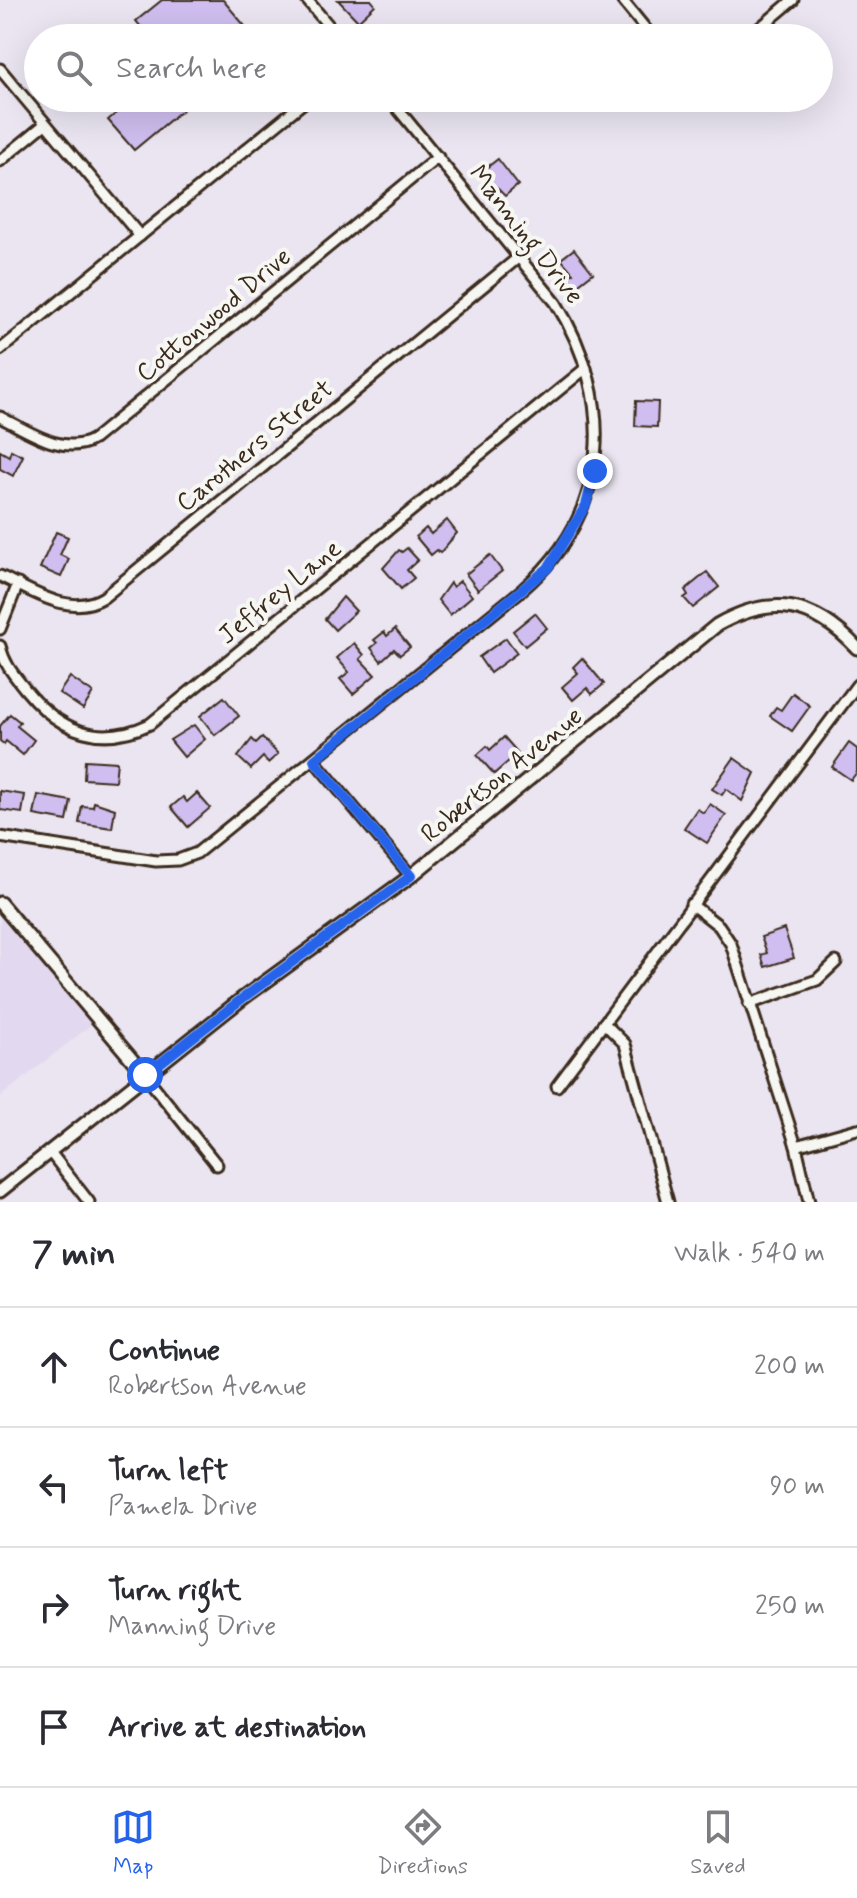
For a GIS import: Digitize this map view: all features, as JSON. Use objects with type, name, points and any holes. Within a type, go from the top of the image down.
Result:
[{"type":"street","points":[[307,0],[327,24]]},
{"type":"street","points":[[622,0],[642,24]]},
{"type":"street","points":[[765,24],[793,0]]},
{"type":"street","points":[[0,69],[24,98]]},
{"type":"street","points":[[35,112],[140,236]]},
{"type":"street","points":[[0,350],[292,112]]},
{"type":"street","name":"Manning Drive","points":[[0,837],[156,861],[188,858],[210,844],[523,589],[560,551],[586,505],[595,471],[596,431],[586,368],[570,325],[519,257],[401,112]]},
{"type":"street","points":[[0,161],[45,124]]},
{"type":"street","name":"Cottonwood Drive","points":[[0,417],[58,444],[85,445],[438,157]]},
{"type":"street","name":"Carothers Street","points":[[0,576],[73,607],[92,605],[519,257]]},
{"type":"street","name":"Jeffrey Lane","points":[[0,646],[10,671],[35,701],[61,724],[93,736],[142,728],[168,711],[586,368]]},
{"type":"street","points":[[0,629],[18,584]]},
{"type":"street","name":"Robertson Avenue","points":[[0,1191],[243,998],[411,876],[717,625],[749,609],[768,606],[796,608],[826,619],[857,648]]},
{"type":"street","points":[[557,1086],[857,685]]},
{"type":"street","points":[[314,760],[411,876]]},
{"type":"street","points":[[0,903],[217,1165]]},
{"type":"street","points":[[691,904],[727,935],[796,1146],[809,1202]]},
{"type":"street","points":[[749,1004],[817,980],[836,962]]},
{"type":"street","points":[[604,1023],[625,1044],[668,1202]]},
{"type":"street","points":[[796,1146],[857,1129]]},
{"type":"street","points":[[50,1152],[89,1202]]},
{"type":"shaded area","points":[[0,917],[92,1024],[0,1097]]},
{"type":"building","points":[[162,0],[223,0],[243,24],[138,24],[136,21]]},
{"type":"building","points":[[338,0],[371,0],[375,5],[358,21]]},
{"type":"building","points":[[117,112],[180,112],[134,150],[108,120]]},
{"type":"building","points":[[498,159],[518,185],[505,196],[481,172]]},
{"type":"building","points":[[574,249],[593,273],[575,287],[568,277],[573,273],[561,259]]},
{"type":"building","points":[[636,401],[658,402],[657,427],[635,426]]},
{"type":"building","points":[[11,450],[23,456],[13,476],[0,469],[0,451],[9,456]]},
{"type":"building","points":[[447,520],[457,533],[440,553],[437,550],[431,555],[416,537],[426,528],[431,534]]},
{"type":"building","points":[[56,532],[68,537],[60,555],[69,559],[61,577],[40,568]]},
{"type":"building","points":[[407,548],[418,560],[407,570],[414,578],[401,589],[383,568],[399,550],[402,552]]},
{"type":"building","points":[[490,555],[502,571],[478,590],[466,574]]},
{"type":"building","points":[[707,572],[719,587],[693,608],[684,598],[688,595],[685,590]]},
{"type":"building","points":[[460,581],[472,596],[450,615],[438,600],[450,583],[453,587]]},
{"type":"building","points":[[343,597],[356,611],[335,630],[325,619]]},
{"type":"building","points":[[535,613],[547,628],[525,646],[513,631]]},
{"type":"building","points":[[395,629],[410,647],[400,655],[394,649],[381,661],[371,648],[377,643],[374,640],[384,632],[387,636]]},
{"type":"building","points":[[506,638],[517,653],[490,673],[479,657]]},
{"type":"building","points":[[354,643],[364,655],[360,659],[375,675],[353,694],[340,679],[349,672],[337,658]]},
{"type":"building","points":[[582,658],[604,684],[592,694],[587,688],[573,700],[562,687],[578,673],[573,667]]},
{"type":"building","points":[[70,677],[93,693],[83,709],[59,693]]},
{"type":"building","points":[[793,693],[810,706],[792,731],[770,716],[776,707],[781,710]]},
{"type":"building","points":[[224,697],[239,716],[215,735],[200,716]]},
{"type":"building","points":[[10,714],[20,722],[17,726],[34,740],[23,755],[6,741],[4,744],[0,741],[0,726]]},
{"type":"building","points":[[194,725],[205,739],[184,757],[170,740]]},
{"type":"building","points":[[262,737],[278,754],[268,763],[263,757],[251,769],[238,757],[252,739],[256,743]]},
{"type":"building","points":[[504,737],[518,753],[494,774],[477,755],[487,746],[490,750]]},
{"type":"building","points":[[849,743],[857,749],[857,772],[851,780],[832,767]]},
{"type":"building","points":[[734,758],[755,773],[742,801],[726,789],[722,795],[712,789]]},
{"type":"building","points":[[85,760],[117,762],[115,781],[84,779]]},
{"type":"building","points":[[0,791],[25,795],[22,813],[0,810]]},
{"type":"building","points":[[197,793],[210,808],[188,827],[171,807],[183,797],[187,802]]},
{"type":"building","points":[[38,795],[71,801],[67,821],[34,815]]},
{"type":"building","points":[[94,802],[115,809],[112,828],[79,823],[82,806],[93,807]]},
{"type":"building","points":[[710,804],[726,815],[707,843],[684,828],[697,809],[704,813]]},
{"type":"building","points":[[784,929],[794,958],[765,967],[761,955],[767,953],[761,937]]},
{"type":"route","points":[[145,1075],[243,998],[411,876],[314,760],[548,568],[572,534],[586,505],[595,471]]}]
